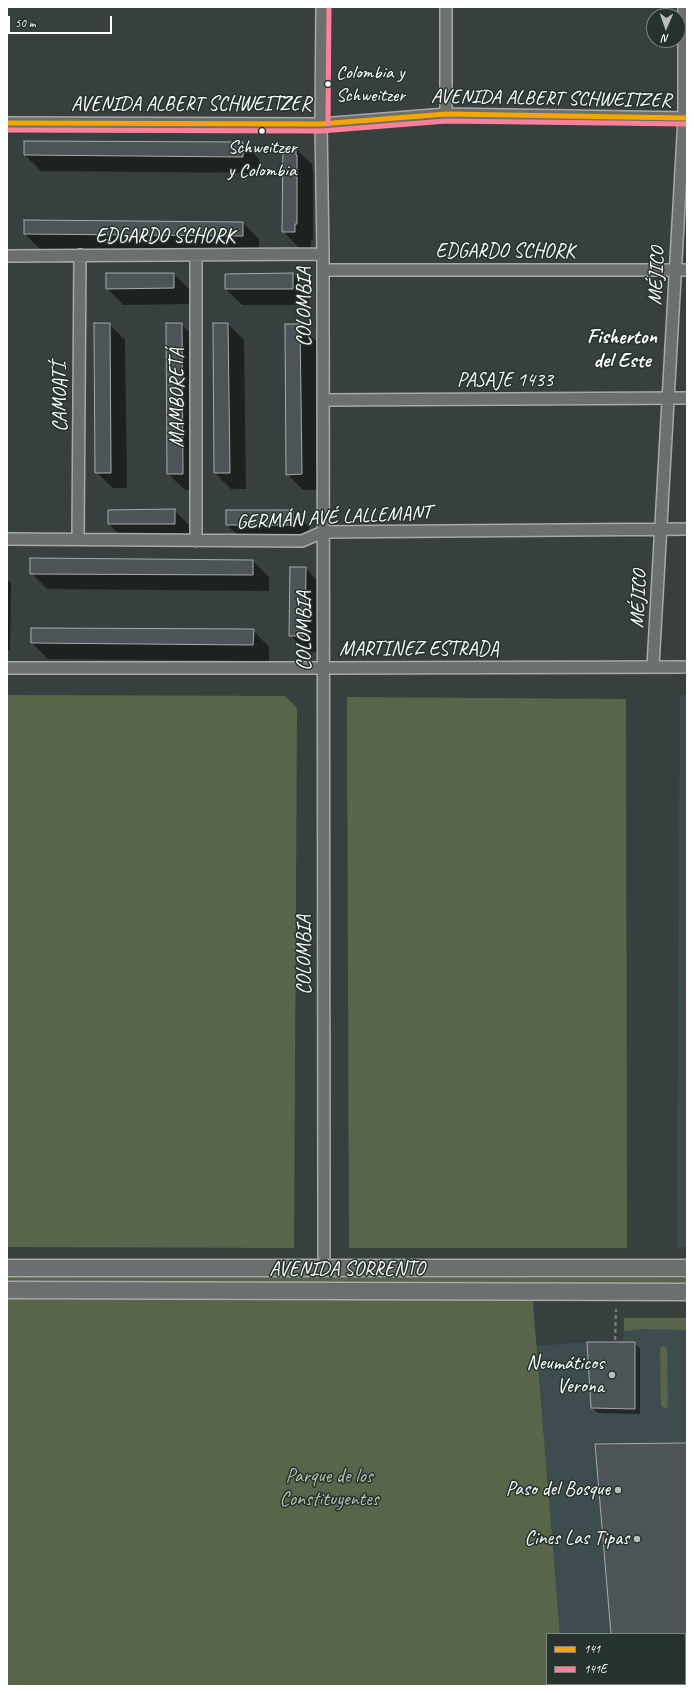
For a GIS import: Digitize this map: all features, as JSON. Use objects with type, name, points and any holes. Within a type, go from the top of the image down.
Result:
[{"type":"main road","name":"AVENIDA SORRENTO","points":[[7,1268],[687,1268]]},
{"type":"main road","name":"AVENIDA SORRENTO","points":[[7,1290],[687,1292]]},
{"type":"street","name":"COLOMBIA","points":[[322,7],[324,1256]]},
{"type":"street","points":[[446,7],[446,114]]},
{"type":"street","name":"MÉJICO","points":[[653,666],[668,398],[681,270],[686,118],[685,48]]},
{"type":"street","name":"AVENIDA ALBERT SCHWEITZER","points":[[7,123],[321,124],[446,114],[686,118]]},
{"type":"street","name":"EDGARDO SCHORK","points":[[7,256],[323,254]]},
{"type":"street","name":"CAMOATÍ","points":[[78,539],[80,255]]},
{"type":"street","name":"MAMBORETÁ","points":[[196,255],[196,541]]},
{"type":"street","name":"EDGARDO SCHORK","points":[[323,270],[681,270]]},
{"type":"street","name":"PASAJE 1433","points":[[323,400],[687,398]]},
{"type":"street","name":"GERMÁN AVÉ LALLEMANT","points":[[7,539],[302,541],[323,532],[687,529]]},
{"type":"street","name":"MARTINEZ ESTRADA","points":[[7,668],[687,667]]},
{"type":"path","points":[[615,1340],[616,1309]]},
{"type":"shaded area","points":[[680,695],[687,695],[687,1247],[677,1247]]},
{"type":"shaded area","name":"Paso del Bosque","points":[[624,1318],[687,1318],[687,1686],[564,1685],[686,1685],[686,1633],[560,1633],[537,1346],[587,1342],[623,1343]]},
{"type":"green space","points":[[7,695],[285,696],[297,708],[294,1248],[7,1247]]},
{"type":"green space","points":[[347,697],[626,699],[627,1248],[349,1248]]},
{"type":"green space","points":[[7,1277],[687,1278],[687,1283],[7,1282]]},
{"type":"green space","name":"Parque de los Constituyentes","points":[[7,1290],[532,1291],[560,1633],[546,1633],[546,1685],[564,1686],[7,1686]]},
{"type":"green space","points":[[624,1318],[687,1318],[687,1330],[642,1329],[624,1331]]},
{"type":"green space","points":[[663,1346],[667,1348],[668,1406],[665,1409],[661,1406],[660,1348]]},
{"type":"building","points":[[24,141],[243,142],[243,157],[24,155]]},
{"type":"building","points":[[283,147],[296,147],[297,224],[295,224],[295,232],[282,232]]},
{"type":"building","points":[[24,220],[243,222],[243,236],[24,234]]},
{"type":"building","points":[[106,273],[174,273],[174,288],[106,289]]},
{"type":"building","points":[[293,273],[293,289],[225,289],[225,274]]},
{"type":"building","points":[[94,323],[110,323],[111,473],[95,473]]},
{"type":"building","points":[[166,323],[182,323],[183,474],[167,474]]},
{"type":"building","points":[[213,323],[228,323],[230,473],[214,473]]},
{"type":"building","points":[[285,324],[300,324],[302,474],[286,475]]},
{"type":"building","points":[[175,509],[175,524],[108,524],[108,510]]},
{"type":"building","points":[[226,510],[293,510],[293,525],[226,525]]},
{"type":"building","points":[[30,558],[253,560],[253,575],[30,574]]},
{"type":"building","points":[[290,567],[306,567],[305,636],[289,636]]},
{"type":"building","points":[[31,628],[254,629],[253,645],[31,643]]},
{"type":"building","name":"Neumáticos Verona","points":[[587,1342],[635,1342],[635,1409],[591,1408]]},
{"type":"building","points":[[687,1443],[687,1634],[611,1633],[595,1444]]},
{"type":"transit line","name":"141E","points":[[328,124],[329,7]]},
{"type":"transit line","name":"141","points":[[7,123],[321,124],[446,114],[687,118]]},
{"type":"transit line","name":"141E","points":[[7,130],[321,131],[446,121],[687,124]]},
{"type":"place","name":"Colombia y Schweitzer","points":[[328,84]]},
{"type":"place","name":"Schweitzer y Colombia","points":[[262,131]]},
{"type":"place","name":"Neumáticos Verona","points":[[612,1375]]},
{"type":"place","name":"Paso del Bosque","points":[[618,1490]]},
{"type":"place","name":"Cines Las Tipas","points":[[637,1539]]},
{"type":"district","name":"Fisherton del Este","points":[[622,349]]}]
